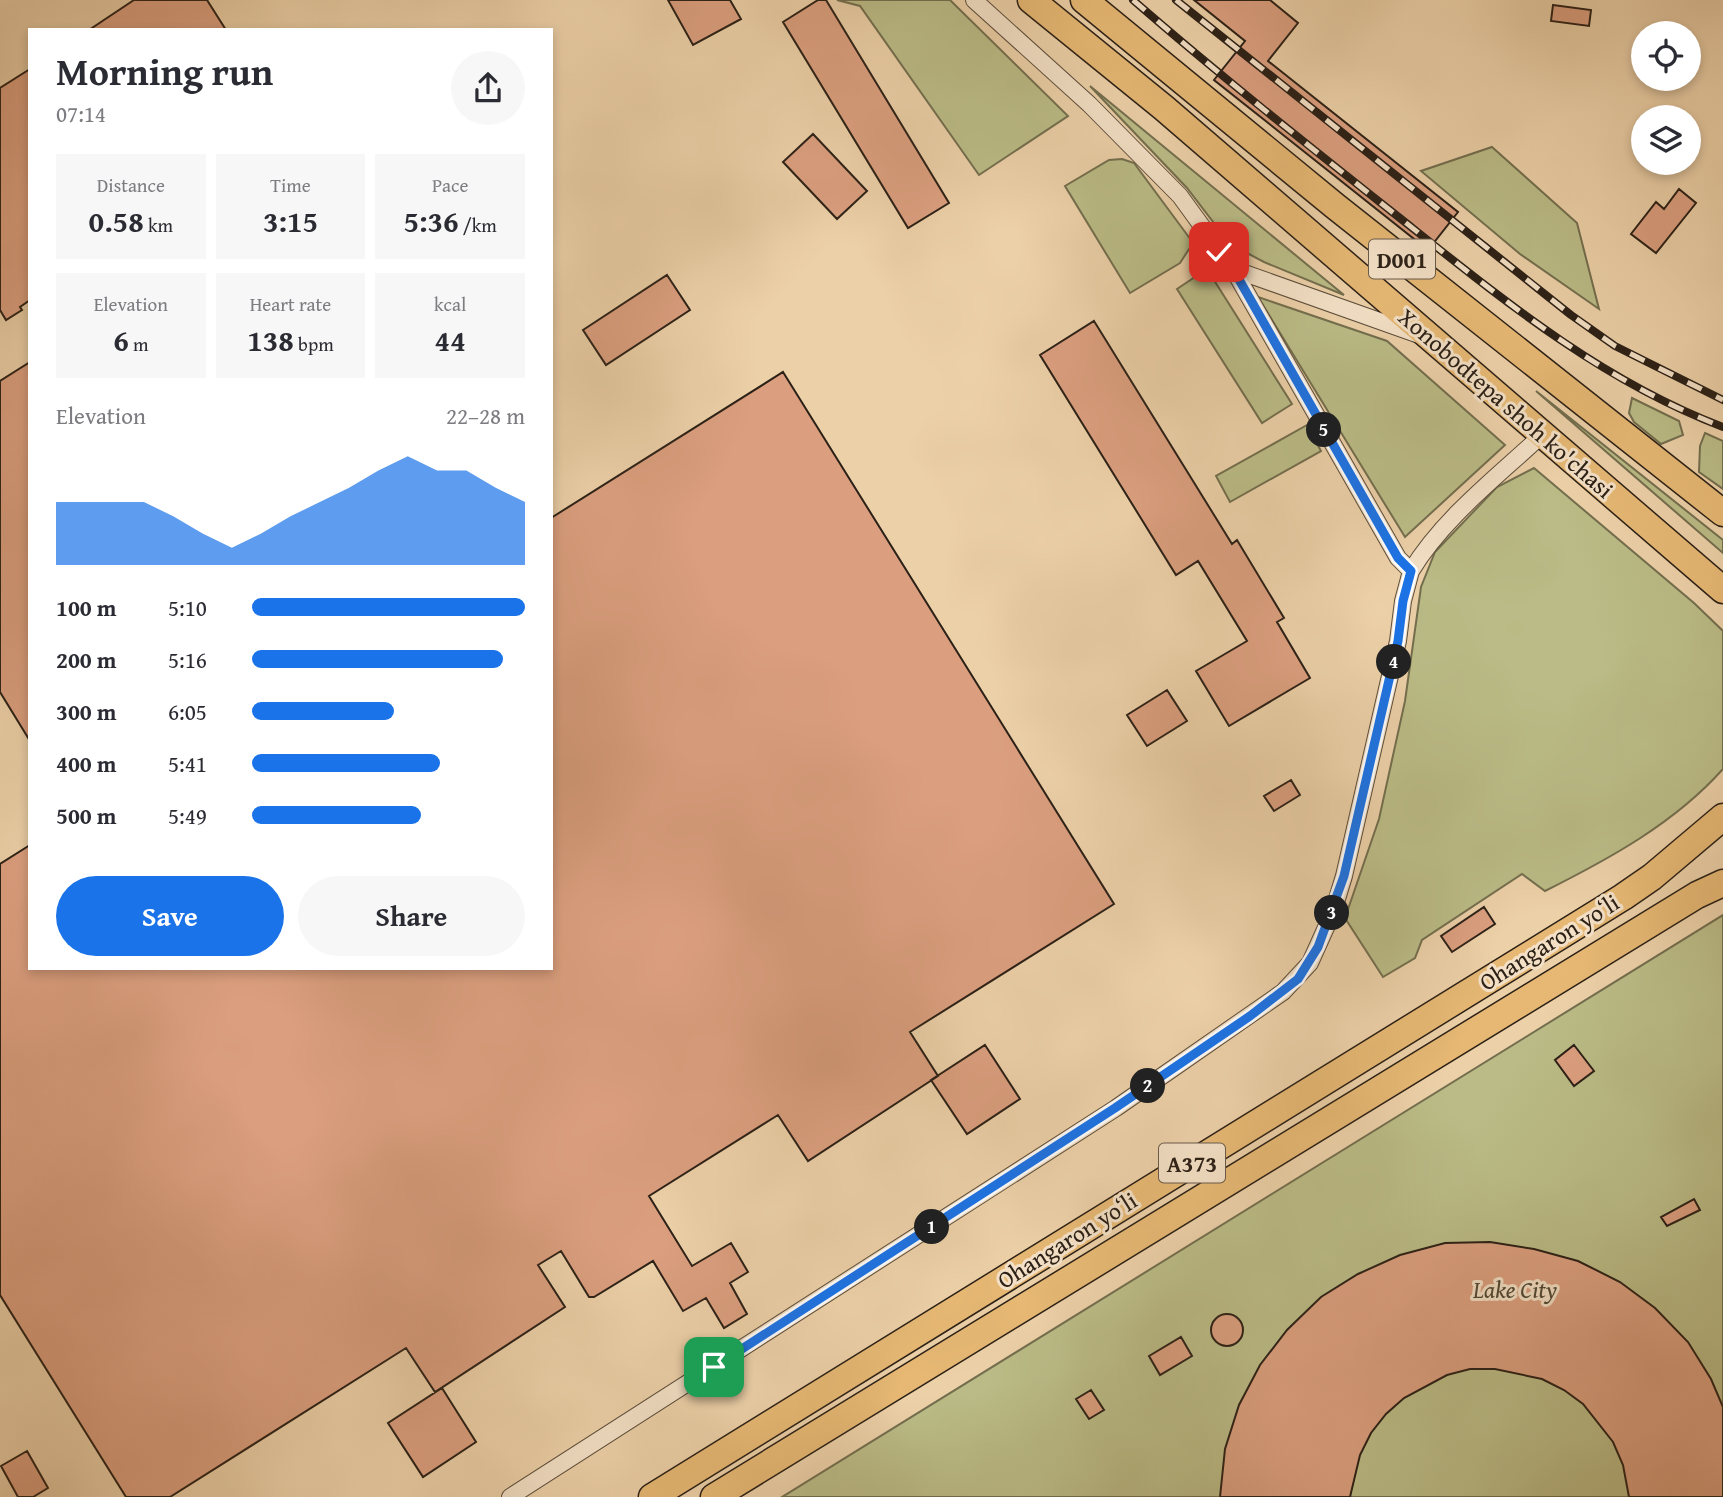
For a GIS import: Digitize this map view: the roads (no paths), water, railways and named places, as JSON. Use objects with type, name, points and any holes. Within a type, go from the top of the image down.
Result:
[{"type":"highway","name":"Xonobodtepa shoh ko'chasi","points":[[1031,0],[1164,108],[1723,590]]},
{"type":"highway","name":"Xonobodtepa shoh ko'chasi","points":[[1084,0],[1335,206],[1723,513]]},
{"type":"highway","name":"Ohangaron yoʻli","points":[[652,1497],[1623,897],[1652,877],[1723,817]]},
{"type":"highway","name":"Ohangaron yoʻli","points":[[714,1497],[1697,895],[1723,883]]},
{"type":"street","points":[[974,0],[1138,152],[1180,196],[1233,269],[1398,558],[1411,571]]},
{"type":"street","points":[[1233,269],[1435,341]]},
{"type":"street","points":[[510,1497],[1115,1108],[1250,1016],[1298,979],[1318,947],[1344,876],[1396,652],[1403,601],[1411,571],[1432,542],[1543,434]]},
{"type":"railway","points":[[1133,0],[1293,133],[1549,332],[1633,385],[1723,427]]},
{"type":"railway","points":[[1176,0],[1571,315],[1615,346],[1723,400]]},
{"type":"park label","name":"Lake City","points":[[1515,1289]]}]
